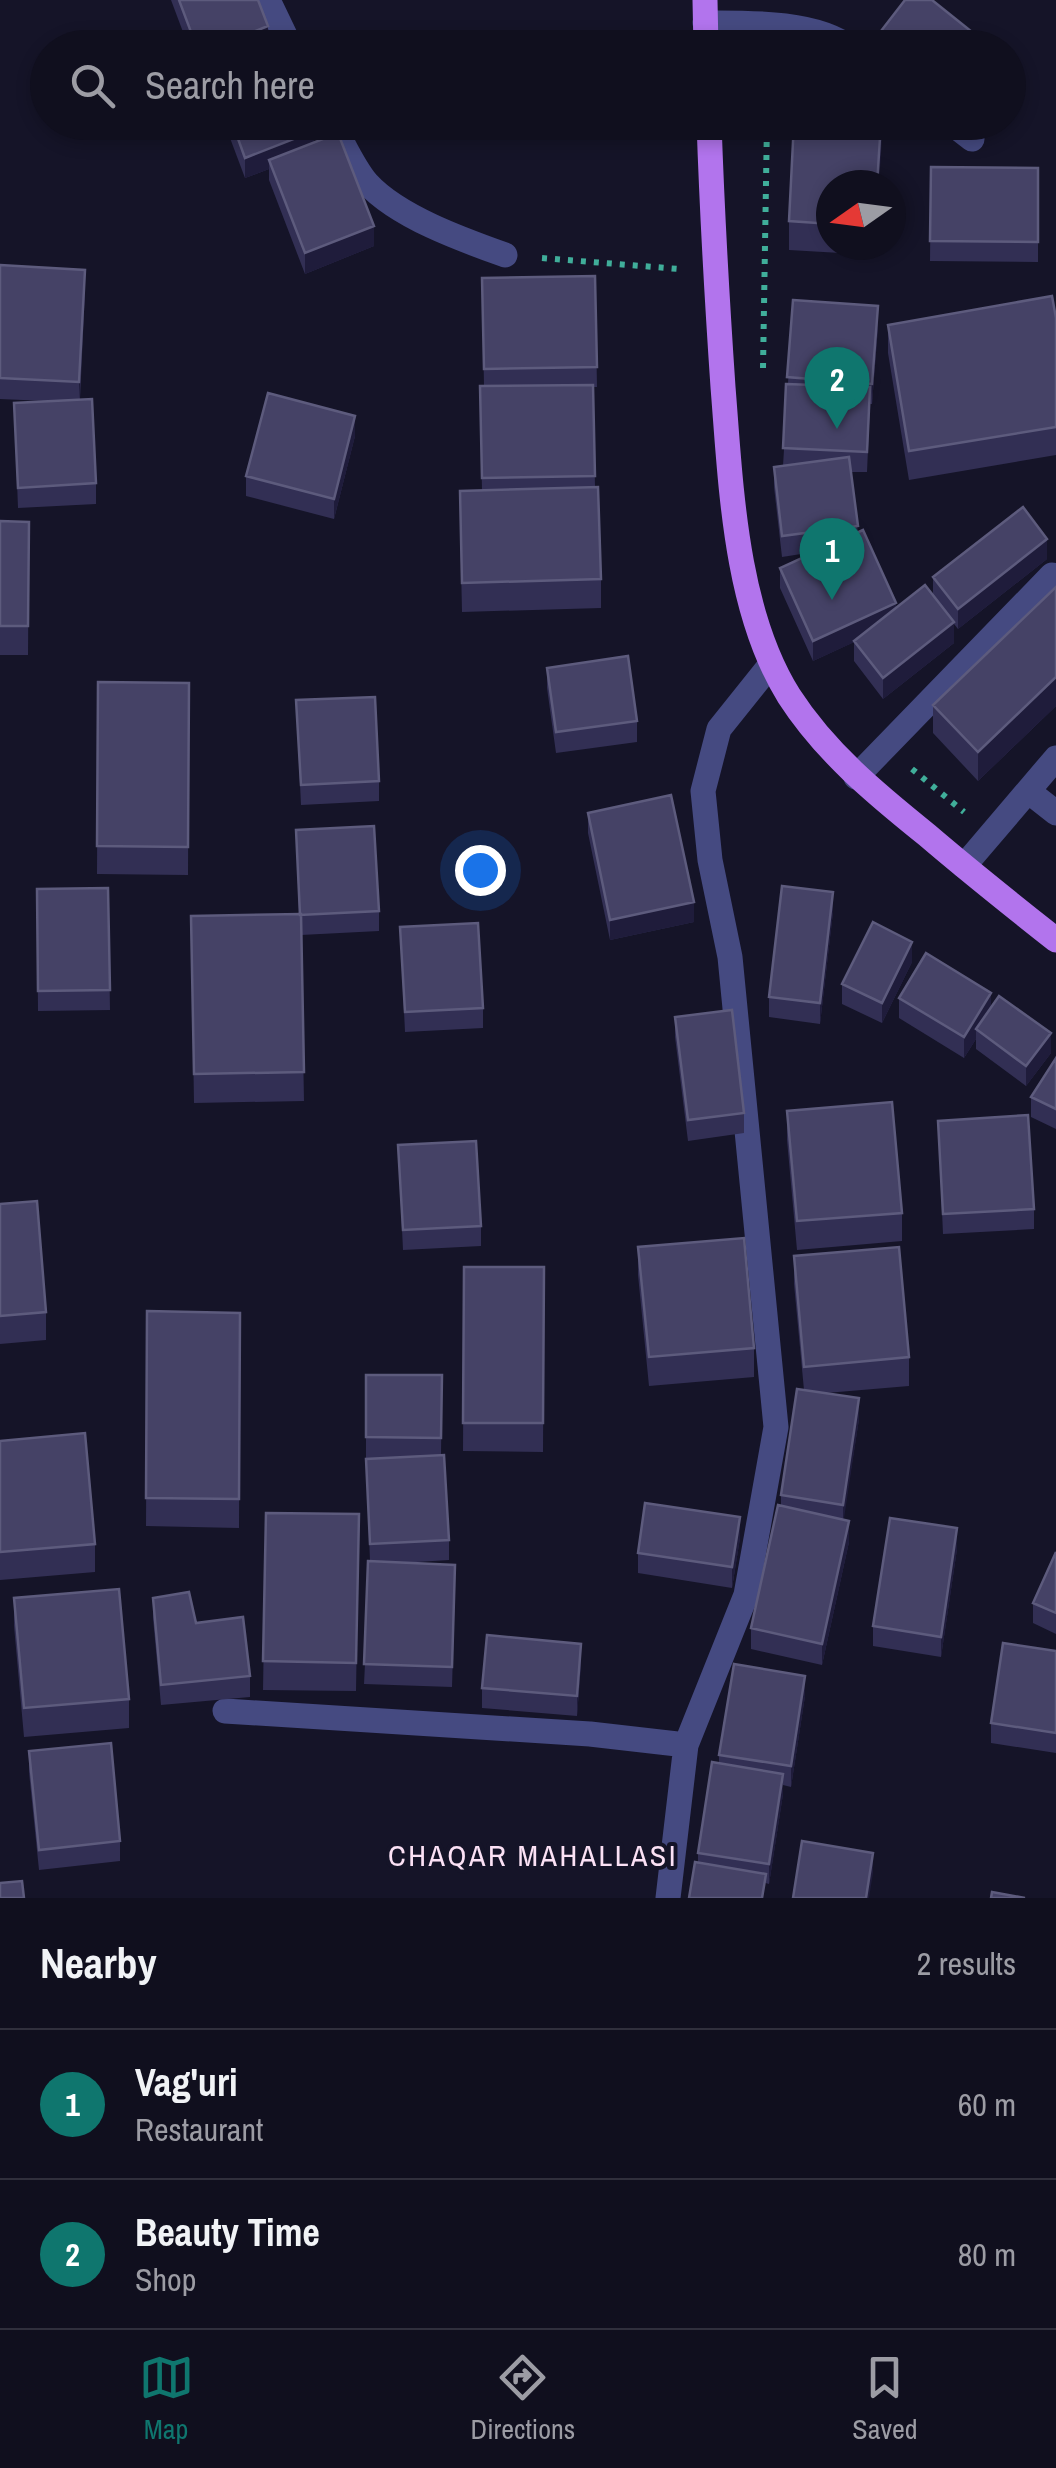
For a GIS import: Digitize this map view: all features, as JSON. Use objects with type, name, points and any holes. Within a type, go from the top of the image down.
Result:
[{"type":"main road","points":[[710,140],[728,450],[742,562],[753,614],[771,664],[791,698],[856,777],[1056,940]]},
{"type":"street","points":[[268,0],[282,30]]},
{"type":"street","points":[[705,24],[764,23],[798,30]]},
{"type":"street","points":[[342,140],[367,183],[407,214],[470,243],[505,254]]},
{"type":"street","points":[[856,777],[1052,575]]},
{"type":"street","points":[[668,1898],[686,1745],[746,1595],[776,1427],[730,957],[710,860],[703,790],[719,728],[771,664]]},
{"type":"street","points":[[964,866],[1056,758]]},
{"type":"street","points":[[1028,790],[1056,813]]},
{"type":"street","points":[[225,1711],[590,1734],[686,1745]]},
{"type":"path","points":[[762,371],[767,140]]},
{"type":"path","points":[[505,254],[715,272]]},
{"type":"path","points":[[885,746],[991,834]]},
{"type":"building","points":[[179,0],[258,0],[268,26],[258,30],[190,30]]},
{"type":"building","points":[[905,0],[932,0],[970,30],[882,30]]},
{"type":"building","points":[[238,140],[291,140],[245,158]]},
{"type":"building","points":[[320,140],[341,140],[374,226],[305,253],[269,160]]},
{"type":"building","points":[[793,140],[880,140],[878,170],[816,170],[816,223],[789,221]]},
{"type":"building","points":[[931,167],[1038,168],[1038,242],[930,241]]},
{"type":"building","points":[[0,265],[85,270],[79,382],[0,378]]},
{"type":"building","points":[[595,276],[597,367],[484,369],[482,278]]},
{"type":"building","points":[[1052,296],[1056,318],[1056,427],[909,451],[888,325]]},
{"type":"building","points":[[793,300],[878,306],[872,384],[787,377]]},
{"type":"building","points":[[786,384],[870,387],[867,452],[783,448]]},
{"type":"building","points":[[593,385],[595,476],[482,478],[480,386]]},
{"type":"building","points":[[268,393],[355,416],[334,499],[246,476]]},
{"type":"building","points":[[92,399],[96,483],[18,488],[14,403]]},
{"type":"building","points":[[849,457],[858,526],[782,536],[774,467]]},
{"type":"building","points":[[598,487],[601,579],[462,583],[460,491]]},
{"type":"building","points":[[1023,507],[1047,539],[958,609],[933,577]]},
{"type":"building","points":[[0,521],[29,522],[28,626],[0,626]]},
{"type":"building","points":[[863,530],[896,603],[813,641],[780,568]]},
{"type":"building","points":[[925,585],[954,622],[883,678],[854,641]]},
{"type":"building","points":[[1056,587],[1056,677],[978,752],[933,705]]},
{"type":"building","points":[[628,656],[637,721],[556,732],[547,668]]},
{"type":"building","points":[[98,682],[189,683],[188,847],[97,846]]},
{"type":"building","points":[[375,697],[379,781],[301,785],[296,700]]},
{"type":"building","points":[[671,795],[694,902],[610,920],[588,813]]},
{"type":"building","points":[[374,826],[379,911],[300,915],[296,830]]},
{"type":"building","points":[[782,886],[833,892],[820,1003],[769,997]]},
{"type":"building","points":[[108,888],[110,990],[38,991],[37,889]]},
{"type":"building","points":[[301,914],[304,1072],[194,1074],[191,916]]},
{"type":"building","points":[[873,922],[912,942],[882,1003],[842,984]]},
{"type":"building","points":[[478,923],[483,1008],[405,1012],[400,927]]},
{"type":"building","points":[[926,953],[991,993],[964,1037],[899,998]]},
{"type":"building","points":[[999,996],[1051,1033],[1026,1066],[976,1029]]},
{"type":"building","points":[[732,1010],[744,1113],[688,1120],[675,1017]]},
{"type":"building","points":[[1056,1058],[1056,1109],[1031,1097]]},
{"type":"building","points":[[892,1102],[902,1213],[797,1221],[787,1111]]},
{"type":"building","points":[[1028,1115],[1034,1209],[943,1214],[938,1121]]},
{"type":"building","points":[[476,1141],[481,1226],[403,1230],[398,1145]]},
{"type":"building","points":[[37,1201],[46,1312],[0,1316],[0,1204]]},
{"type":"building","points":[[744,1238],[754,1348],[649,1357],[638,1247]]},
{"type":"building","points":[[899,1247],[909,1357],[804,1367],[794,1256]]},
{"type":"building","points":[[464,1267],[544,1267],[543,1423],[463,1423]]},
{"type":"building","points":[[147,1311],[240,1313],[239,1499],[146,1498]]},
{"type":"building","points":[[366,1375],[442,1375],[441,1438],[366,1437]]},
{"type":"building","points":[[797,1389],[859,1398],[843,1505],[781,1495]]},
{"type":"building","points":[[85,1433],[95,1544],[0,1552],[0,1441]]},
{"type":"building","points":[[444,1455],[449,1540],[370,1544],[366,1459]]},
{"type":"building","points":[[645,1503],[740,1517],[732,1567],[638,1553]]},
{"type":"building","points":[[778,1505],[849,1521],[822,1644],[751,1628]]},
{"type":"building","points":[[266,1513],[359,1514],[356,1663],[263,1661]]},
{"type":"building","points":[[890,1518],[957,1528],[941,1637],[873,1626]]},
{"type":"building","points":[[1056,1552],[1056,1613],[1033,1603]]},
{"type":"building","points":[[368,1561],[455,1565],[452,1667],[364,1664]]},
{"type":"building","points":[[119,1589],[129,1699],[24,1708],[14,1598]]},
{"type":"building","points":[[189,1592],[196,1623],[243,1617],[250,1676],[161,1685],[153,1598]]},
{"type":"building","points":[[487,1635],[581,1644],[577,1696],[482,1688]]},
{"type":"building","points":[[1003,1643],[1056,1651],[1056,1733],[991,1723]]},
{"type":"building","points":[[734,1664],[805,1676],[791,1766],[719,1755]]},
{"type":"building","points":[[111,1743],[120,1841],[39,1850],[29,1751]]},
{"type":"building","points":[[712,1762],[783,1774],[769,1864],[698,1853]]},
{"type":"building","points":[[802,1841],[873,1853],[866,1898],[793,1898]]},
{"type":"building","points":[[695,1862],[766,1874],[762,1898],[689,1898]]},
{"type":"building","points":[[22,1881],[24,1898],[0,1898],[0,1883]]},
{"type":"building","points":[[992,1892],[1025,1898],[991,1898]]},
{"type":"place","name":"Beauty Time","points":[[837,429]]},
{"type":"place","name":"Vag'uri","points":[[832,600]]},
{"type":"district","name":"CHAQAR MAHALLASI","points":[[533,1855]]}]
